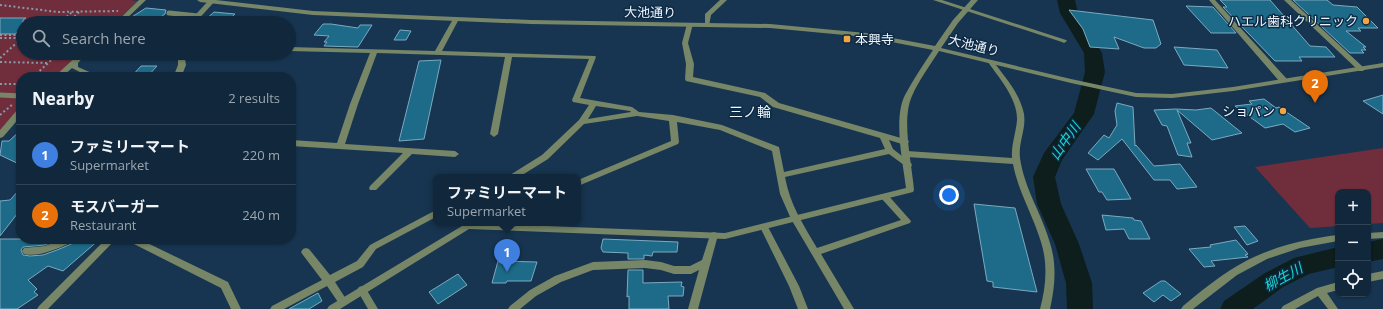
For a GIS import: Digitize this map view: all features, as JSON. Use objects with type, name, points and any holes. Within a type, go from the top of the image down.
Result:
[{"type":"street","points":[[126,16],[143,0]]},
{"type":"street","name":"大池通り","points":[[200,0],[313,13],[531,22],[770,26],[819,30],[866,35],[938,49],[1136,95],[1172,96],[1383,65]]},
{"type":"street","points":[[707,25],[708,14],[724,0]]},
{"type":"street","points":[[936,0],[1064,40]]},
{"type":"street","points":[[332,309],[468,226],[511,226],[725,236],[910,190],[904,105],[908,96],[938,49],[965,10],[974,0]]},
{"type":"street","points":[[1212,0],[1283,80]]},
{"type":"street","points":[[1287,0],[1361,69]]},
{"type":"street","points":[[198,16],[212,1]]},
{"type":"street","points":[[438,52],[456,19]]},
{"type":"street","points":[[690,24],[685,43],[690,64],[688,79],[762,95],[776,105],[884,137],[906,142]]},
{"type":"street","points":[[296,49],[593,57],[576,100],[632,109],[637,114]]},
{"type":"street","points":[[340,147],[374,51]]},
{"type":"street","points":[[494,134],[509,54]]},
{"type":"street","points":[[179,72],[182,60]]},
{"type":"street","points":[[74,62],[75,68],[84,72]]},
{"type":"street","points":[[63,72],[74,62]]},
{"type":"street","points":[[991,62],[1014,97],[1021,113],[1015,155],[1029,201],[1044,235],[1049,258],[1049,294],[1045,309]]},
{"type":"street","points":[[518,174],[545,157],[582,122],[594,103]]},
{"type":"street","points":[[582,122],[637,114],[673,118],[722,128],[776,149],[782,175],[784,194],[795,219],[849,309]]},
{"type":"street","points":[[0,135],[16,116]]},
{"type":"street","points":[[581,182],[675,142],[673,118]]},
{"type":"street","points":[[884,137],[890,151],[908,164]]},
{"type":"street","points":[[296,143],[455,154]]},
{"type":"street","points":[[782,175],[890,151]]},
{"type":"street","points":[[373,188],[409,152]]},
{"type":"street","points":[[907,154],[1017,161]]},
{"type":"street","points":[[815,252],[906,221],[884,196]]},
{"type":"street","points":[[275,309],[360,264],[373,247],[433,214]]},
{"type":"street","points":[[764,227],[794,286],[803,309]]},
{"type":"street","points":[[693,309],[714,235]]},
{"type":"street","points":[[1371,236],[1383,235]]},
{"type":"street","points":[[1186,309],[1226,278],[1262,258],[1319,240],[1335,238]]},
{"type":"street","points":[[27,251],[46,249],[59,244]]},
{"type":"street","points":[[42,309],[107,244]]},
{"type":"street","points":[[141,244],[225,285],[236,309]]},
{"type":"street","points":[[306,252],[343,302]]},
{"type":"street","points":[[513,309],[533,293],[558,279],[593,266],[645,264],[661,266],[674,270],[691,270],[706,262]]},
{"type":"street","points":[[1371,277],[1383,275]]},
{"type":"street","points":[[1286,309],[1320,291],[1335,287]]},
{"type":"street","points":[[362,290],[373,309]]},
{"type":"street","points":[[1320,291],[1333,309]]},
{"type":"lane","points":[[169,13],[198,16]]},
{"type":"lane","points":[[0,95],[16,96]]},
{"type":"path","points":[[0,5],[58,12],[123,11]]},
{"type":"path","points":[[75,16],[80,11]]},
{"type":"path","points":[[68,16],[72,12]]},
{"type":"path","points":[[0,35],[16,36]]},
{"type":"path","points":[[0,38],[16,37]]},
{"type":"path","points":[[0,58],[16,43]]},
{"type":"path","points":[[0,62],[49,62]]},
{"type":"path","points":[[39,72],[49,62]]},
{"type":"path","points":[[0,84],[16,84]]},
{"type":"path","points":[[0,115],[16,101]]},
{"type":"shaded area","points":[[0,0],[138,1],[122,16],[16,16],[16,60],[73,60],[60,72],[16,72],[16,112],[0,130]]},
{"type":"shaded area","points":[[1383,148],[1383,223],[1371,224],[1371,189],[1335,189],[1335,226],[1310,228],[1255,167]]},
{"type":"building","points":[[1220,0],[1270,0],[1310,46],[1326,47],[1335,57],[1299,57],[1302,61],[1275,61],[1223,7],[1227,7]]},
{"type":"building","points":[[1293,0],[1327,0],[1333,5],[1357,7],[1378,28],[1358,28],[1361,31],[1346,31],[1366,47],[1363,47],[1366,50],[1361,50],[1364,53],[1350,53]]},
{"type":"building","points":[[1186,6],[1213,7],[1236,33],[1211,33]]},
{"type":"building","points":[[146,8],[166,10],[165,14],[162,16],[133,16]]},
{"type":"building","points":[[1069,10],[1153,20],[1161,44],[1156,48],[1144,48],[1114,37],[1119,49],[1090,47],[1083,29]]},
{"type":"building","points":[[214,12],[235,14],[233,16],[210,16]]},
{"type":"building","points":[[0,18],[16,18],[16,33],[0,34]]},
{"type":"building","points":[[323,24],[358,28],[360,25],[372,25],[358,47],[324,46],[327,42],[324,42],[329,36],[314,35]]},
{"type":"building","points":[[400,30],[411,31],[406,40],[394,40]]},
{"type":"building","points":[[1174,47],[1217,50],[1228,68],[1184,65]]},
{"type":"building","points":[[441,60],[424,139],[399,141],[419,61]]},
{"type":"building","points":[[141,66],[157,66],[152,72],[136,72]]},
{"type":"building","points":[[1383,95],[1383,114],[1363,101]]},
{"type":"building","points":[[1264,99],[1276,108],[1279,107],[1310,128],[1295,132],[1283,124],[1265,128],[1235,106],[1252,104],[1249,101]]},
{"type":"building","points":[[1117,103],[1133,107],[1135,146],[1136,145],[1154,166],[1180,164],[1197,187],[1177,189],[1170,180],[1154,180],[1122,139],[1098,160],[1088,153],[1104,135],[1109,138],[1117,125],[1115,111]]},
{"type":"building","points":[[1211,108],[1242,133],[1212,140],[1177,110],[1191,143],[1187,143],[1192,157],[1178,155],[1167,126],[1162,125],[1154,110],[1176,109],[1196,110]]},
{"type":"building","points":[[16,135],[16,163],[0,155],[2,141],[9,141]]},
{"type":"building","points":[[1086,169],[1114,169],[1131,199],[1107,200],[1102,192],[1099,192]]},
{"type":"building","points":[[16,193],[16,215],[0,236],[0,201],[10,200]]},
{"type":"building","points":[[974,204],[1015,208],[1037,292],[993,287],[993,282],[987,281]]},
{"type":"building","points":[[1102,215],[1133,218],[1134,220],[1141,221],[1150,239],[1129,239],[1124,229],[1106,230]]},
{"type":"building","points":[[1245,226],[1258,241],[1247,245],[1234,227]]},
{"type":"building","points":[[0,239],[16,239],[16,244],[47,244],[23,247],[21,250],[23,255],[30,256],[43,255],[71,244],[94,244],[63,271],[48,266],[28,280],[37,289],[34,292],[38,295],[17,309],[0,309]]},
{"type":"building","points":[[603,239],[678,242],[677,252],[653,252],[652,256],[644,255],[644,259],[628,259],[628,253],[603,252],[601,248]]},
{"type":"building","points":[[1236,240],[1248,254],[1245,255],[1248,257],[1211,261],[1215,266],[1204,267],[1189,249],[1211,247],[1210,245]]},
{"type":"building","points":[[498,261],[537,262],[531,281],[507,281],[506,283],[492,283]]},
{"type":"building","points":[[628,270],[643,270],[643,283],[682,282],[681,286],[684,287],[683,296],[668,296],[669,309],[629,309],[629,296],[627,297]]},
{"type":"building","points":[[458,274],[467,285],[438,304],[429,292]]},
{"type":"building","points":[[1161,281],[1165,281],[1181,294],[1171,301],[1163,295],[1154,302],[1143,293]]},
{"type":"building","points":[[318,293],[322,301],[309,309],[289,309]]},
{"type":"waterway","name":"山中川","points":[[1066,0],[1069,13],[1093,53],[1095,72],[1084,114],[1052,158],[1044,177],[1049,204],[1067,244],[1079,283],[1080,309]]},
{"type":"waterway","name":"柳生川","points":[[1371,251],[1383,249]]},
{"type":"waterway","name":"柳生川","points":[[1233,309],[1274,280],[1303,265],[1335,258]]},
{"type":"place","name":"ハエル歯科クリニック","points":[[1366,21]]},
{"type":"place","name":"本興寺","points":[[847,39]]},
{"type":"place","name":"モスバーガー","points":[[1315,103]]},
{"type":"place","name":"ショパン","points":[[1283,111]]},
{"type":"place","name":"ファミリーマート","points":[[507,272]]},
{"type":"district","name":"三ノ輪","points":[[750,112]]}]
